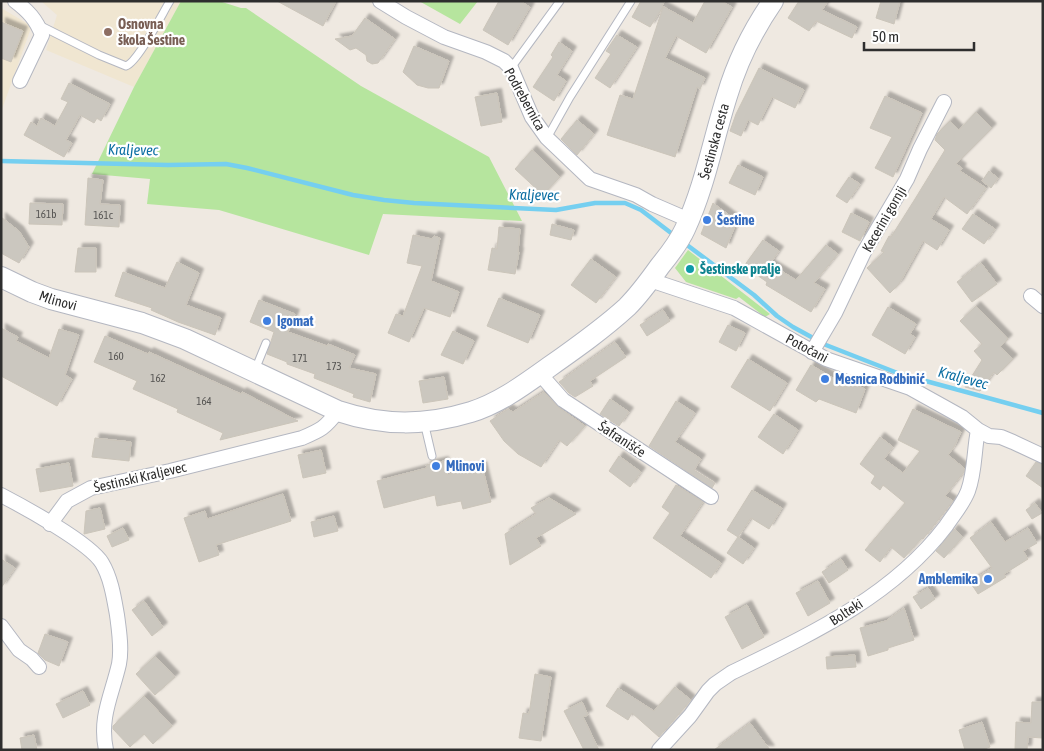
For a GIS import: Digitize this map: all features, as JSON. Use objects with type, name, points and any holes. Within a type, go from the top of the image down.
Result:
[{"type":"main road","name":"Šestinska cesta","points":[[650,280],[682,234],[704,180],[727,95],[736,71],[749,40],[773,1]]},
{"type":"main road","name":"Mlinovi","points":[[1,277],[51,299],[112,314],[162,330],[338,411],[378,422],[406,423],[424,422],[473,412],[493,403],[540,374],[610,321],[628,306],[650,280]]},
{"type":"street","points":[[15,1],[31,14],[42,35],[20,81]]},
{"type":"street","name":"Podrebernica","points":[[380,1],[406,17],[444,36],[504,61],[511,68],[532,117],[547,138],[590,179],[636,195],[652,204],[682,234]]},
{"type":"street","name":"Kecerini gornji","points":[[816,344],[835,313],[864,252],[907,179],[944,102]]},
{"type":"street","name":"Potočani","points":[[650,280],[734,308],[816,344],[843,365],[910,388],[954,412],[989,436],[1007,440],[1043,456]]},
{"type":"street","points":[[1031,296],[1043,306]]},
{"type":"street","name":"Šafranišće","points":[[540,374],[563,400],[711,497]]},
{"type":"street","name":"Šestinski Kraljevec","points":[[50,524],[67,501],[91,488],[170,471],[302,438],[321,430],[338,411]]},
{"type":"street","name":"Bolteki","points":[[659,750],[690,716],[715,684],[731,673],[843,615],[914,561],[960,508],[965,498],[972,475],[978,430]]},
{"type":"street","points":[[1,495],[29,510],[95,554],[102,563],[111,587],[118,622],[120,662],[106,707],[104,738],[106,750]]},
{"type":"street","points":[[1,626],[18,650],[32,659],[39,667]]},
{"type":"lane","points":[[38,25],[126,66],[130,65],[136,57],[170,1]]},
{"type":"lane","points":[[511,68],[560,1]]},
{"type":"lane","points":[[547,138],[570,97],[631,1]]},
{"type":"lane","points":[[254,371],[266,343]]},
{"type":"lane","points":[[424,422],[432,456]]},
{"type":"shaded area","name":"Osnovna škola Šestine","points":[[41,1],[181,1],[134,87],[46,50],[57,15]]},
{"type":"shaded area","points":[[1,8],[30,25],[31,28],[1,112]]},
{"type":"green space","points":[[181,1],[219,1],[246,8],[361,86],[489,157],[522,221],[383,214],[369,255],[219,210],[147,204],[150,179],[92,174],[134,87]]},
{"type":"green space","points":[[419,1],[478,1],[460,24]]},
{"type":"green space","points":[[688,250],[770,314],[765,317],[739,297],[736,299],[686,282],[675,268]]},
{"type":"building","points":[[277,1],[336,1],[323,26]]},
{"type":"building","points":[[499,1],[520,1],[530,7],[508,45],[483,30]]},
{"type":"building","points":[[641,1],[665,1],[662,6],[693,23],[705,1],[721,1],[732,7],[706,53],[676,36],[665,58],[705,78],[700,89],[697,87],[675,157],[607,135],[620,95],[633,99],[663,7],[650,27],[632,17]]},
{"type":"building","points":[[799,1],[828,1],[822,10],[857,27],[852,38],[816,21],[809,31],[788,18]]},
{"type":"building","points":[[881,1],[900,1],[894,24],[876,18]]},
{"type":"building","points":[[365,18],[395,39],[378,63],[372,64],[367,61],[366,55],[356,48],[350,50],[335,39],[352,36]]},
{"type":"building","points":[[1,22],[23,31],[11,62],[1,58]]},
{"type":"building","points":[[617,35],[637,47],[610,88],[595,78],[611,54],[606,51]]},
{"type":"building","points":[[559,42],[572,51],[557,75],[566,81],[554,101],[533,87],[553,57],[551,55]]},
{"type":"building","points":[[414,46],[449,61],[439,88],[417,85],[403,72]]},
{"type":"building","points":[[759,68],[804,90],[795,108],[772,97],[758,125],[748,120],[741,136],[730,131],[736,114]]},
{"type":"building","points":[[69,83],[110,104],[101,121],[97,118],[94,123],[80,115],[66,140],[72,143],[64,157],[24,135],[31,122],[37,126],[41,118],[55,126],[68,102],[61,99]]},
{"type":"building","points":[[497,93],[502,122],[481,126],[475,97]]},
{"type":"building","points":[[885,96],[922,113],[893,177],[875,168],[892,137],[870,128]]},
{"type":"building","points":[[976,112],[992,128],[956,164],[962,168],[960,171],[986,188],[967,214],[944,197],[931,219],[949,230],[937,250],[923,241],[899,284],[890,293],[867,268],[884,252],[881,251],[889,236],[891,237],[945,150],[935,140],[937,134],[950,121],[959,130]]},
{"type":"building","points":[[577,120],[594,134],[577,155],[561,139]]},
{"type":"building","points":[[532,150],[560,177],[543,195],[515,169]]},
{"type":"building","points":[[738,165],[763,177],[755,195],[729,183]]},
{"type":"building","points":[[989,171],[998,178],[991,188],[982,181]]},
{"type":"building","points":[[849,177],[860,184],[847,203],[836,196]]},
{"type":"building","points":[[88,178],[103,180],[100,204],[120,205],[119,227],[85,225]]},
{"type":"building","points":[[30,203],[63,204],[62,225],[29,224]]},
{"type":"building","points":[[713,203],[737,221],[726,248],[701,234]]},
{"type":"building","points":[[851,213],[869,222],[860,241],[842,232]]},
{"type":"building","points":[[973,214],[995,229],[984,244],[962,229]]},
{"type":"building","points":[[1,217],[19,231],[29,247],[19,263],[1,253]]},
{"type":"building","points":[[552,224],[574,230],[571,240],[550,235]]},
{"type":"building","points":[[499,227],[520,229],[519,252],[515,274],[488,270],[492,248],[497,249]]},
{"type":"building","points":[[413,235],[432,239],[434,236],[440,238],[431,281],[459,292],[450,317],[424,308],[409,342],[388,333],[396,314],[403,316],[422,266],[407,263]]},
{"type":"building","points":[[763,240],[779,251],[770,264],[796,280],[826,245],[838,254],[814,283],[825,289],[811,312],[766,285],[767,282],[744,266]]},
{"type":"building","points":[[78,248],[96,248],[96,272],[75,272]]},
{"type":"building","points":[[591,259],[616,277],[596,303],[571,285]]},
{"type":"building","points":[[177,262],[199,273],[186,305],[221,318],[215,335],[178,322],[151,310],[152,308],[115,296],[123,272],[165,288]]},
{"type":"building","points":[[981,263],[997,284],[972,302],[957,282]]},
{"type":"building","points":[[499,298],[540,315],[528,343],[487,326]]},
{"type":"building","points":[[259,300],[295,314],[288,332],[327,346],[328,344],[355,355],[349,368],[376,374],[370,402],[353,397],[354,394],[314,378],[315,374],[287,364],[287,362],[267,354],[274,332],[250,322]]},
{"type":"building","points":[[976,306],[1008,339],[1000,347],[1013,359],[997,375],[994,372],[980,391],[965,387],[982,360],[974,351],[982,344],[960,321]]},
{"type":"building","points":[[888,307],[916,324],[910,334],[915,337],[905,354],[872,335]]},
{"type":"building","points":[[663,310],[670,321],[647,336],[640,325]]},
{"type":"building","points":[[728,325],[745,333],[736,351],[719,342]]},
{"type":"building","points":[[1,328],[18,337],[16,341],[49,358],[59,329],[79,335],[65,375],[72,379],[57,406],[1,376]]},
{"type":"building","points":[[453,331],[474,341],[463,364],[441,355]]},
{"type":"building","points":[[105,336],[148,354],[149,352],[241,394],[242,392],[298,421],[220,440],[223,433],[177,412],[178,409],[133,389],[137,381],[94,362]]},
{"type":"building","points":[[615,342],[626,357],[590,381],[593,386],[575,397],[559,382]]},
{"type":"building","points":[[748,359],[787,383],[770,411],[731,387]]},
{"type":"building","points":[[811,365],[838,381],[839,379],[865,389],[856,413],[819,399],[816,402],[796,390]]},
{"type":"building","points":[[444,377],[448,399],[423,403],[419,381]]},
{"type":"building","points":[[544,392],[558,407],[585,426],[567,446],[559,440],[541,467],[518,454],[504,441],[490,421],[508,409],[513,412]]},
{"type":"building","points":[[610,399],[629,412],[619,426],[600,414]]},
{"type":"building","points":[[676,401],[695,413],[675,442],[701,459],[694,470],[715,483],[712,488],[649,446]]},
{"type":"building","points":[[913,409],[961,432],[948,455],[964,468],[964,472],[945,496],[953,501],[923,539],[904,558],[891,547],[880,562],[865,550],[905,503],[883,485],[880,490],[871,483],[875,476],[860,464],[880,437],[893,447],[884,459],[903,473],[920,451],[898,440]]},
{"type":"building","points":[[774,414],[798,430],[783,454],[758,437]]},
{"type":"building","points":[[95,438],[131,442],[129,461],[92,457]]},
{"type":"building","points":[[321,450],[326,473],[303,478],[298,455]]},
{"type":"building","points":[[619,456],[641,472],[630,487],[609,471]]},
{"type":"building","points":[[444,461],[447,475],[482,466],[491,502],[463,509],[461,501],[437,506],[435,495],[384,508],[377,481],[427,468],[426,465]]},
{"type":"building","points":[[1036,462],[1043,465],[1043,488],[1026,476]]},
{"type":"building","points":[[69,463],[73,486],[40,492],[36,469]]},
{"type":"building","points":[[676,485],[703,502],[680,536],[721,563],[711,578],[653,538],[670,513],[662,507]]},
{"type":"building","points":[[752,490],[782,508],[769,529],[751,518],[738,537],[727,530]]},
{"type":"building","points":[[283,494],[291,521],[216,545],[219,555],[199,562],[184,518],[205,511],[207,519]]},
{"type":"building","points":[[549,498],[576,514],[536,538],[541,546],[510,565],[505,534],[536,514],[531,508]]},
{"type":"building","points":[[1035,503],[1042,513],[1032,519],[1026,510]]},
{"type":"building","points":[[100,508],[105,529],[84,534],[86,511]]},
{"type":"building","points":[[334,516],[338,531],[314,537],[311,522]]},
{"type":"building","points":[[991,522],[1005,542],[1028,528],[1037,543],[1023,551],[1028,559],[1004,574],[1006,577],[978,594],[970,582],[992,568],[970,538]]},
{"type":"building","points":[[123,528],[129,540],[112,547],[107,536]]},
{"type":"building","points":[[954,529],[963,537],[944,558],[936,551]]},
{"type":"building","points":[[738,537],[754,548],[743,564],[727,553]]},
{"type":"building","points":[[1,559],[15,568],[1,588]]},
{"type":"building","points":[[841,559],[848,570],[829,583],[822,572]]},
{"type":"building","points":[[818,581],[830,603],[808,616],[796,593]]},
{"type":"building","points":[[928,588],[935,599],[921,609],[913,597]]},
{"type":"building","points":[[144,601],[163,627],[152,636],[132,610]]},
{"type":"building","points":[[747,605],[764,637],[742,649],[725,617]]},
{"type":"building","points":[[904,608],[914,640],[868,656],[860,628],[886,621]]},
{"type":"building","points":[[45,634],[68,642],[59,666],[45,660],[38,653]]},
{"type":"building","points":[[855,655],[856,667],[827,669],[826,657]]},
{"type":"building","points":[[155,656],[175,677],[155,695],[136,674]]},
{"type":"building","points":[[535,674],[551,677],[541,741],[519,738],[523,713],[529,714]]},
{"type":"building","points":[[675,687],[691,700],[659,737],[632,713],[628,720],[606,706],[618,688],[654,711]]},
{"type":"building","points":[[83,691],[90,705],[63,718],[56,704]]},
{"type":"building","points":[[144,696],[172,726],[153,744],[144,734],[130,747],[113,729],[113,726]]},
{"type":"building","points":[[582,702],[588,715],[583,717],[599,750],[584,750],[564,711]]},
{"type":"building","points":[[1032,702],[1043,702],[1042,738],[1028,737],[1027,750],[1015,749],[1016,722],[1031,723]]},
{"type":"building","points":[[982,722],[990,747],[982,750],[965,750],[959,730]]},
{"type":"building","points":[[750,723],[770,750],[714,750]]},
{"type":"building","points":[[34,735],[37,750],[22,750],[20,738]]},
{"type":"waterway","name":"Kraljevec","points":[[1,161],[168,165],[226,164],[353,195],[414,203],[556,210],[595,203],[625,203],[641,210],[675,236]]},
{"type":"waterway","name":"Kraljevec","points":[[683,242],[754,295],[777,316],[826,345],[900,374],[1043,413]]},
{"type":"place","name":"Osnovna škola Šestine","points":[[108,32]]},
{"type":"place","name":"Šestine","points":[[707,220]]},
{"type":"place","name":"Šestinske pralje","points":[[690,269]]},
{"type":"place","name":"Igomat","points":[[267,321]]},
{"type":"place","name":"Mesnica Rodbinić","points":[[825,379]]},
{"type":"place","name":"Mlinovi","points":[[436,466]]},
{"type":"place","name":"Amblemika","points":[[988,579]]}]
